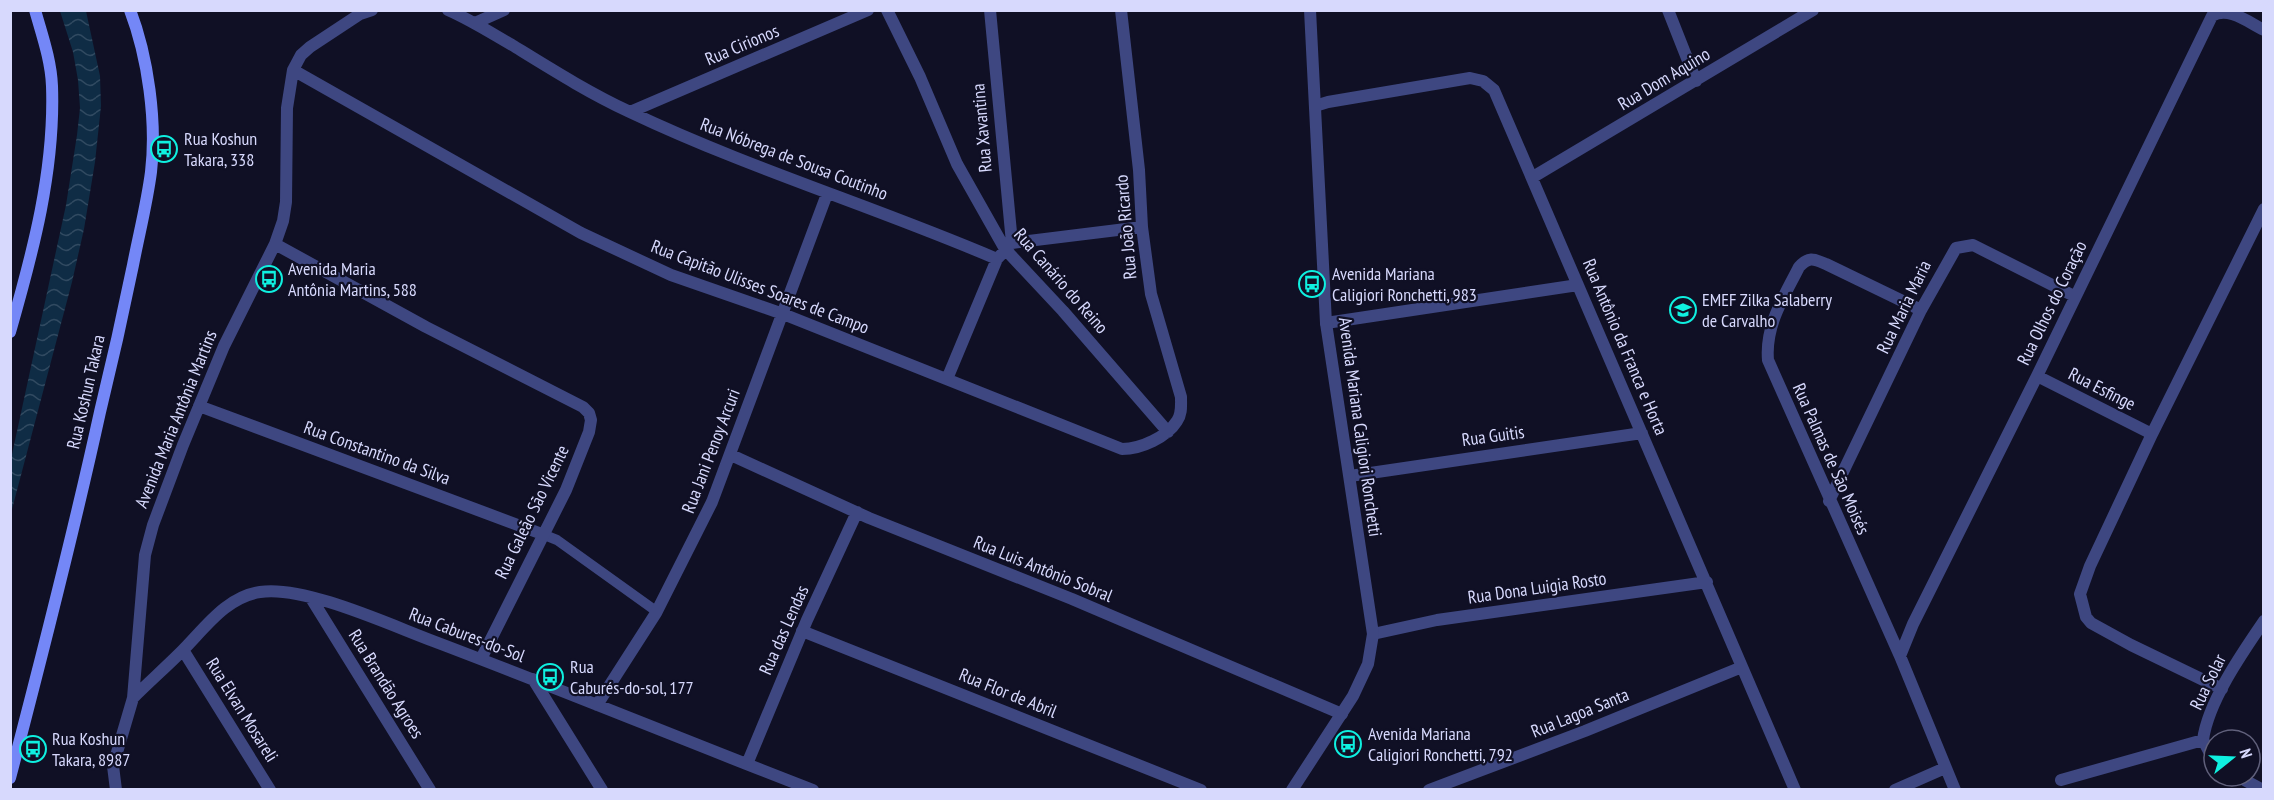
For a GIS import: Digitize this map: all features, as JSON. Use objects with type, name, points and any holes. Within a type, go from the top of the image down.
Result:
[{"type":"main road","points":[[10,332],[33,251],[48,179],[52,84],[46,45],[35,10]]},
{"type":"main road","name":"Rua Koshun Takara","points":[[10,778],[82,493],[125,302],[151,170],[152,121],[146,71],[138,31],[130,10]]},
{"type":"street","points":[[293,70],[301,55],[310,46],[360,14],[372,10]]},
{"type":"street","name":"Rua Nóbrega de Sousa Coutinho","points":[[448,10],[475,23],[584,88],[630,112],[827,194],[877,211],[1005,250],[1142,227]]},
{"type":"street","points":[[475,23],[504,10]]},
{"type":"street","name":"Rua Cirionos","points":[[630,112],[868,10]]},
{"type":"street","name":"Rua Canário do Reino","points":[[887,10],[920,77],[957,164],[1005,250],[1063,311],[1168,432]]},
{"type":"street","name":"Rua Xavantina","points":[[947,379],[1005,250],[990,10]]},
{"type":"street","name":"Rua João Ricardo","points":[[1121,10],[1139,170],[1142,227],[1151,294],[1181,398],[1182,409],[1179,420],[1168,432]]},
{"type":"street","name":"Avenida Mariana Caligiori Ronchetti","points":[[1292,789],[1342,714],[1368,664],[1373,634],[1326,323],[1310,10]]},
{"type":"street","points":[[1668,10],[1696,81]]},
{"type":"street","name":"Rua Dom Aquino","points":[[1533,177],[1813,10]]},
{"type":"street","name":"Rua Olhos do Coração","points":[[1900,656],[1913,624],[2037,376],[2212,16],[2219,12],[2226,12],[2264,30]]},
{"type":"street","name":"Avenida Maria Antônia Martins","points":[[116,789],[113,766],[133,698],[145,555],[153,525],[199,406],[224,346],[275,244],[283,221],[286,202],[287,108],[293,70]]},
{"type":"street","name":"Rua Capitão Ulisses Soares de Campo","points":[[293,70],[581,233],[671,275],[783,314],[1122,449],[1140,446],[1168,432]]},
{"type":"street","name":"Rua Antônio da Franca e Horta","points":[[1315,106],[1470,78],[1483,81],[1494,90],[1795,789]]},
{"type":"street","name":"Rua Jani Penoy Arcuri","points":[[597,705],[656,611],[694,542],[731,455],[827,194]]},
{"type":"street","points":[[2222,689],[2091,623],[2086,617],[2080,594],[2090,566],[2152,434],[2264,209]]},
{"type":"street","name":"Rua Galeão São Vicente","points":[[275,244],[426,327],[557,393],[583,407],[589,413],[590,432],[566,490],[481,659]]},
{"type":"street","name":"Rua Maria Maria","points":[[1829,501],[1921,310],[1956,248],[1973,245],[2074,296]]},
{"type":"street","name":"Rua Palmas de São Moisés","points":[[1921,310],[1810,258],[1806,259],[1799,267],[1772,322],[1767,344],[1767,360],[1900,656],[1955,789]]},
{"type":"street","points":[[1326,323],[1578,285]]},
{"type":"street","name":"Rua Esfinge","points":[[2037,376],[2152,434]]},
{"type":"street","name":"Rua Constantino da Silva","points":[[199,406],[542,534]]},
{"type":"street","name":"Rua Guitis","points":[[1350,476],[1642,433]]},
{"type":"street","name":"Rua Luis Antônio Sobral","points":[[731,455],[857,513],[1082,603],[1342,714]]},
{"type":"street","name":"Rua das Lendas","points":[[747,764],[802,631],[857,513]]},
{"type":"street","points":[[542,534],[557,540],[656,611]]},
{"type":"street","name":"Rua Dona Luigia Rosto","points":[[1373,634],[1437,620],[1707,582]]},
{"type":"street","name":"Rua Cabures-do-Sol","points":[[133,698],[221,610],[244,597],[261,592],[287,592],[358,612],[813,789]]},
{"type":"street","name":"Rua Brandão Agroes","points":[[311,598],[430,789]]},
{"type":"street","name":"Rua Solar","points":[[2206,728],[2222,689],[2239,658],[2264,621]]},
{"type":"street","name":"Rua Flor de Abril","points":[[802,631],[1202,789]]},
{"type":"street","name":"Rua Elvan Mosareli","points":[[183,650],[270,789]]},
{"type":"street","name":"Rua Lagoa Santa","points":[[1429,789],[1585,731],[1742,667]]},
{"type":"street","points":[[532,679],[602,789]]},
{"type":"street","points":[[2061,780],[2202,740]]},
{"type":"street","points":[[1895,789],[1945,768]]},
{"type":"water","points":[[60,11],[86,11],[100,76],[101,106],[84,229],[11,513],[11,459],[66,205],[80,108],[73,52]]},
{"type":"place","name":"Rua Koshun Takara, 338","points":[[164,149]]},
{"type":"place","name":"Avenida Maria Antônia Martins, 588","points":[[269,279]]},
{"type":"place","name":"Avenida Mariana Caligiori Ronchetti, 983","points":[[1312,284]]},
{"type":"place","name":"EMEF Zilka Salaberry de Carvalho","points":[[1683,310]]},
{"type":"place","name":"Rua Caburés-do-sol, 177","points":[[550,677]]},
{"type":"place","name":"Avenida Mariana Caligiori Ronchetti, 792","points":[[1348,744]]},
{"type":"place","name":"Rua Koshun Takara, 8987","points":[[33,749]]}]
